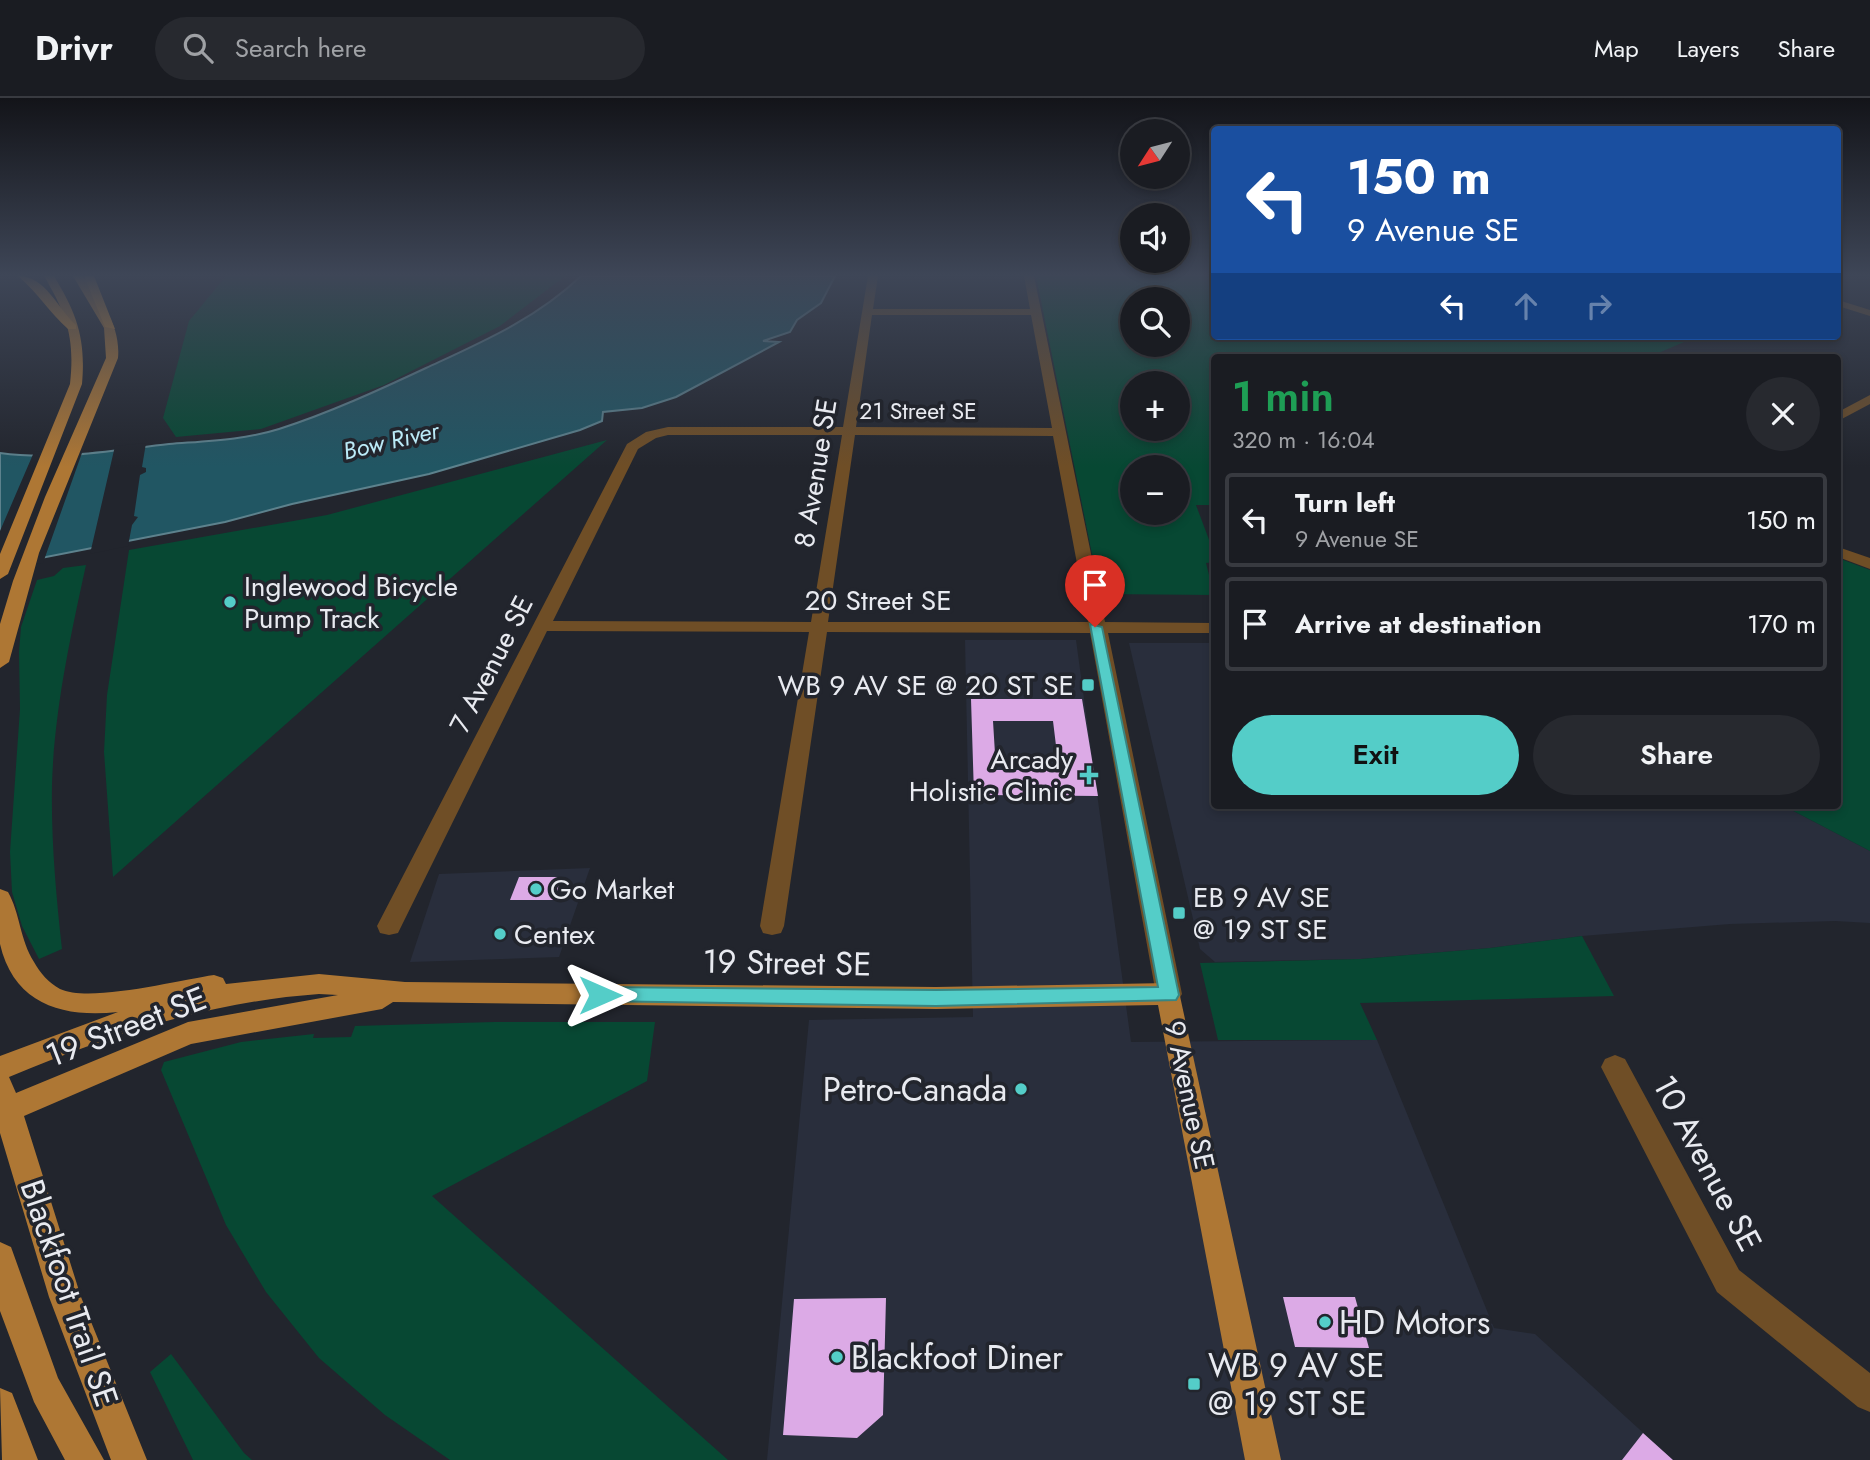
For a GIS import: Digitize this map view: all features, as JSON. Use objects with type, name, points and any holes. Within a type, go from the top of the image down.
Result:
[{"type":"main road","points":[[0,574],[76,384],[78,363],[74,340]]},
{"type":"main road","points":[[0,662],[10,618],[23,579],[73,446],[108,370],[113,349],[112,340]]},
{"type":"main road","points":[[0,898],[8,935],[33,980],[51,996],[70,1001],[116,1000],[255,979],[284,979],[320,984]]},
{"type":"main road","name":"19 Street SE","points":[[0,1068],[78,1036],[154,1011],[218,996],[320,984],[404,993],[936,998],[1169,995]]},
{"type":"main road","name":"19 Street SE","points":[[3,1103],[188,1033],[404,993]]},
{"type":"main road","name":"9 Avenue SE","points":[[1169,995],[1263,1460]]},
{"type":"main road","name":"Blackfoot Trail SE","points":[[3,1103],[65,1297],[129,1460]]},
{"type":"main road","points":[[0,1258],[25,1341],[74,1444],[86,1460]]},
{"type":"main road","points":[[0,1405],[20,1460]]},
{"type":"street","name":"8 Avenue SE","points":[[772,926],[863,340]]},
{"type":"street","name":"9 Avenue SE","points":[[1042,340],[1095,627],[1169,995]]},
{"type":"street","points":[[1841,412],[1870,399]]},
{"type":"street","points":[[1841,412],[1870,417]]},
{"type":"street","name":"21 Street SE","points":[[651,435],[668,431],[1059,432]]},
{"type":"street","name":"7 Avenue SE","points":[[389,926],[632,447],[651,435]]},
{"type":"street","points":[[1841,553],[1870,564]]},
{"type":"street","name":"20 Street SE","points":[[541,626],[1211,628]]},
{"type":"street","name":"10 Avenue SE","points":[[1615,1067],[1728,1281],[1870,1395]]},
{"type":"shaded area","points":[[965,640],[1076,640],[1131,1042],[1377,1040],[1494,1328],[1535,1334],[1673,1460],[767,1460],[809,1020],[973,1017]]},
{"type":"shaded area","points":[[1129,643],[1211,643],[1211,809],[1790,809],[1870,851],[1870,923],[1835,921],[1730,924],[1361,959],[1215,962],[1200,949]]},
{"type":"shaded area","points":[[590,868],[559,957],[410,962],[439,874]]},
{"type":"green space","points":[[184,340],[473,340],[384,385],[261,429],[176,437],[163,418]]},
{"type":"green space","points":[[1049,340],[1120,340],[1120,357],[1190,357],[1190,340],[1689,340],[1656,354],[1211,354],[1211,505],[1196,505],[1211,545],[1211,562],[1206,563],[1211,595],[1100,594]]},
{"type":"green space","points":[[607,440],[113,877],[104,752],[107,695],[129,550],[327,515]]},
{"type":"green space","points":[[1841,559],[1870,570],[1870,851],[1790,809],[1841,809]]},
{"type":"green space","points":[[86,565],[64,673],[53,757],[53,847],[62,949],[39,959],[22,926],[12,892],[10,852],[20,709],[21,627],[37,580],[54,576],[63,568]]},
{"type":"green space","points":[[1582,936],[1614,996],[1360,1003],[1377,1040],[1218,1040],[1200,963],[1361,959],[1490,948]]},
{"type":"green space","points":[[494,1022],[655,1022],[647,1081],[432,1196],[728,1460],[450,1460],[385,1415],[319,1358],[266,1292],[226,1225],[161,1070],[164,1062],[241,1042],[314,1034],[313,1038],[351,1037],[355,1026]]},
{"type":"green space","points":[[171,1354],[244,1453],[252,1460],[193,1460],[150,1372]]},
{"type":"water","name":"Bow River","points":[[487,340],[767,340],[763,341],[779,342],[676,397],[642,408],[603,412],[602,421],[580,430],[429,474],[292,504],[225,522],[0,566],[0,453],[42,456],[84,454],[266,433],[354,401]]},
{"type":"pier","points":[[146,443],[142,467],[146,468],[146,472],[140,475],[134,516],[138,517],[132,525],[128,546],[90,554],[115,446]]},
{"type":"pier","points":[[83,450],[43,563],[0,570],[0,531],[34,452]]},
{"type":"building","points":[[971,699],[1082,699],[1098,796],[974,795]],"holes":[[[993,721],[1053,721],[1059,770],[996,770]]]},
{"type":"building","name":"Go Market","points":[[519,877],[562,877],[554,900],[510,900]]},
{"type":"building","name":"HD Motors","points":[[1283,1297],[1355,1297],[1369,1348],[1295,1347]]},
{"type":"building","name":"Blackfoot Diner","points":[[886,1298],[883,1415],[857,1438],[783,1435],[794,1299]]},
{"type":"building","points":[[1643,1433],[1673,1460],[1622,1460]]},
{"type":"place","name":"Inglewood Bicycle Pump Track","points":[[230,602]]},
{"type":"place","name":"WB 9 AV SE @ 20 ST SE","points":[[1088,685]]},
{"type":"place","name":"Arcady Holistic Clinic","points":[[1089,775]]},
{"type":"place","name":"Go Market","points":[[536,889]]},
{"type":"place","name":"EB 9 AV SE @ 19 ST SE","points":[[1179,913]]},
{"type":"place","name":"Centex","points":[[500,934]]},
{"type":"place","name":"Petro-Canada","points":[[1021,1089]]},
{"type":"place","name":"HD Motors","points":[[1325,1322]]},
{"type":"place","name":"Blackfoot Diner","points":[[837,1357]]},
{"type":"place","name":"WB 9 AV SE @ 19 ST SE","points":[[1194,1384]]},
{"type":"route","points":[[600,995],[936,998],[1169,995],[1095,627]]}]
